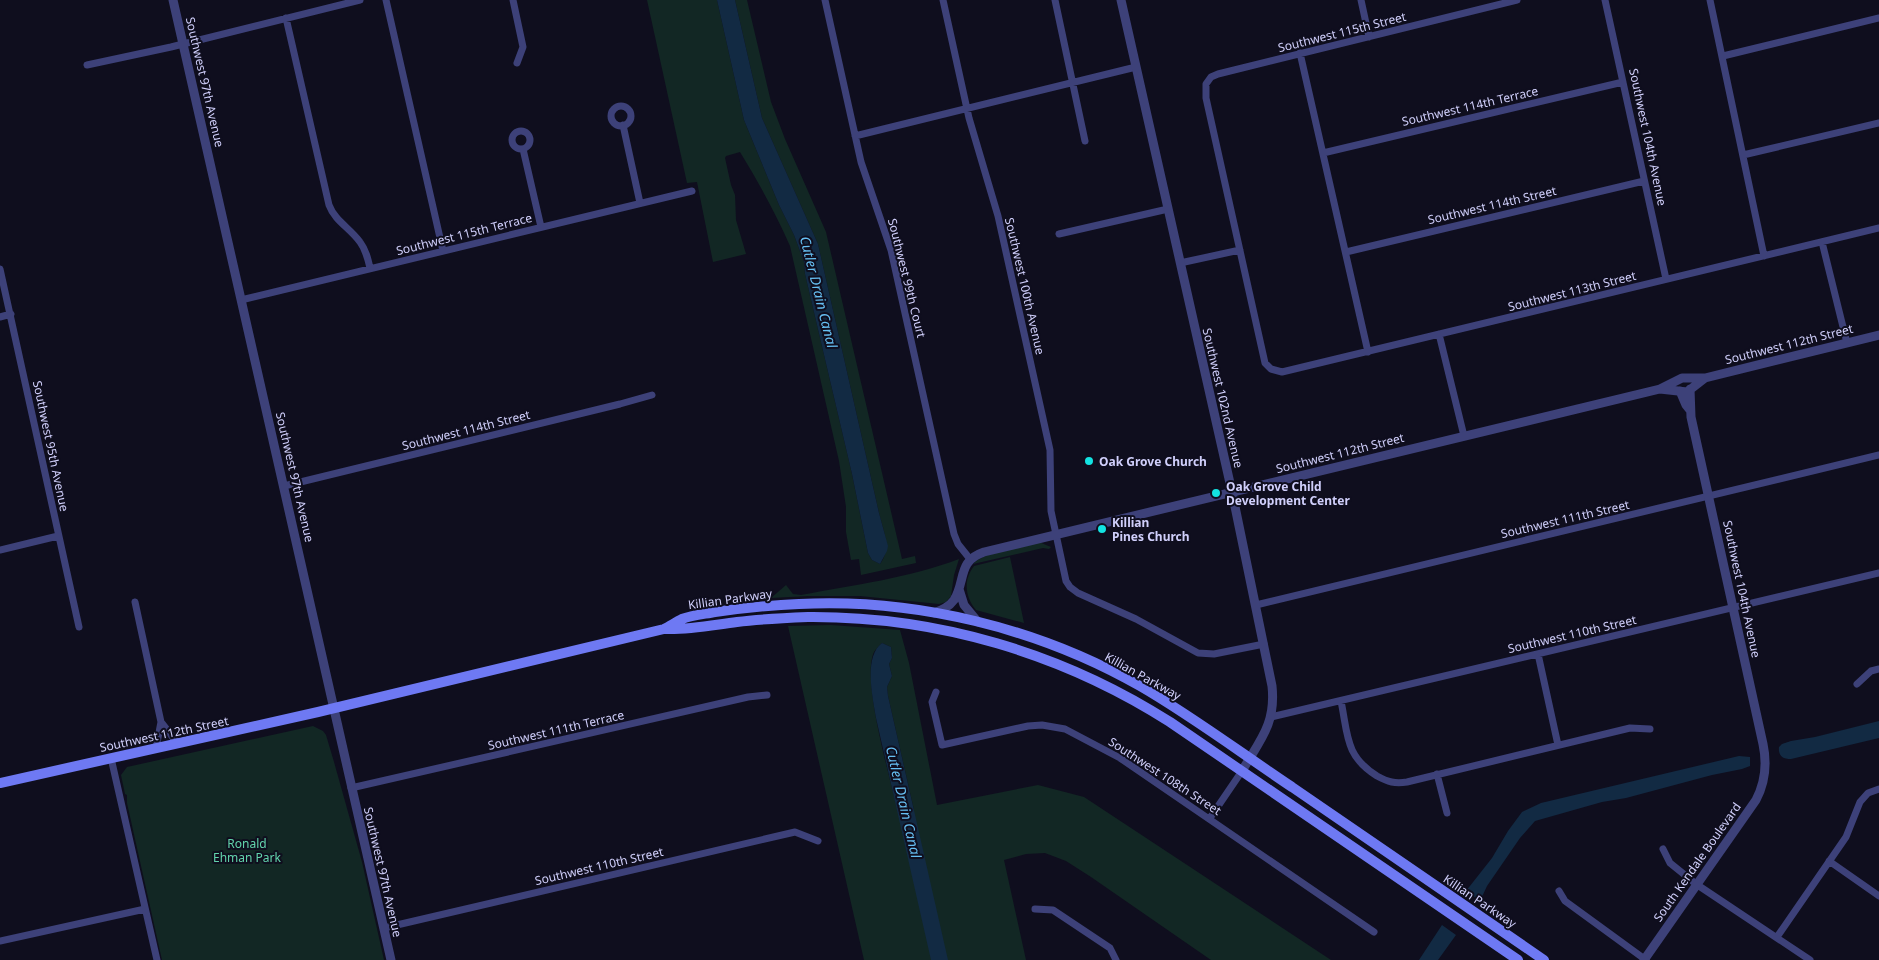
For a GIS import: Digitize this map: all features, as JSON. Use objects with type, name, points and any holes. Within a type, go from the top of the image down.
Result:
[{"type":"main road","name":"Killian Parkway","points":[[664,629],[683,619],[727,610],[814,603],[856,604],[934,613],[978,622],[1030,637],[1106,668],[1166,702],[1544,960]]},
{"type":"main road","name":"Killian Parkway","points":[[333,708],[664,629],[686,629],[762,620],[832,618],[907,624],[977,638],[1039,656],[1112,688],[1158,714],[1518,960]]},
{"type":"main road","name":"Southwest 112th Street","points":[[0,784],[333,708]]},
{"type":"street","name":"Southwest 97th Avenue","points":[[173,0],[391,960]]},
{"type":"street","points":[[87,65],[360,0]]},
{"type":"street","points":[[386,0],[443,251]]},
{"type":"street","points":[[513,0],[523,46],[517,63]]},
{"type":"street","name":"Southwest 99th Court","points":[[825,0],[861,162],[889,244],[956,539],[960,548],[970,559]]},
{"type":"street","name":"Southwest 100th Avenue","points":[[943,0],[967,109],[998,216],[1049,445],[1049,497],[1066,581],[1078,593],[1136,619],[1198,653],[1214,654],[1264,644]]},
{"type":"street","points":[[1055,0],[1085,141]]},
{"type":"street","name":"Southwest 102nd Avenue","points":[[1121,0],[1232,492],[1272,686],[1271,717],[1267,728],[1242,771],[1210,818]]},
{"type":"street","points":[[1361,0],[1369,37]]},
{"type":"street","name":"Southwest 115th Street","points":[[1240,250],[1210,120],[1206,98],[1206,84],[1208,80],[1215,76],[1300,53],[1517,0]]},
{"type":"street","name":"Southwest 104th Avenue","points":[[1605,0],[1666,280]]},
{"type":"street","points":[[1710,0],[1764,256]]},
{"type":"street","points":[[286,18],[328,205],[337,219],[363,246],[370,268]]},
{"type":"street","points":[[1722,56],[1879,18]]},
{"type":"street","points":[[1300,53],[1368,352]]},
{"type":"street","points":[[855,136],[1136,67]]},
{"type":"street","name":"Southwest 114th Terrace","points":[[1323,153],[1623,82]]},
{"type":"street","points":[[1743,155],[1879,123]]},
{"type":"street","points":[[623,125],[640,203]]},
{"type":"street","points":[[524,149],[541,227]]},
{"type":"street","name":"Southwest 114th Street","points":[[1346,252],[1644,181]]},
{"type":"street","name":"Southwest 115th Terrace","points":[[241,300],[692,191]]},
{"type":"street","points":[[1059,234],[1168,209]]},
{"type":"street","name":"Southwest 113th Street","points":[[1240,250],[1265,363],[1271,369],[1282,372],[1879,228]]},
{"type":"street","points":[[1822,242],[1847,343]]},
{"type":"street","points":[[1180,263],[1240,250]]},
{"type":"street","name":"Southwest 95th Avenue","points":[[0,269],[79,627]]},
{"type":"street","points":[[0,317],[11,314]]},
{"type":"street","points":[[1439,334],[1464,436]]},
{"type":"street","name":"Southwest 112th Street","points":[[970,559],[984,552],[1055,534],[1660,389],[1701,383],[1705,378],[1879,335]]},
{"type":"street","name":"Southwest 104th Avenue","points":[[1687,384],[1692,404],[1690,410]]},
{"type":"street","name":"Southwest 112th Street","points":[[1660,389],[1685,392],[1687,384]]},
{"type":"street","name":"Southwest 104th Avenue","points":[[1680,391],[1690,410],[1764,749],[1764,775]]},
{"type":"street","name":"Southwest 114th Street","points":[[284,486],[652,395]]},
{"type":"street","name":"Southwest 111th Street","points":[[1256,605],[1879,456]]},
{"type":"street","points":[[0,550],[58,536]]},
{"type":"street","points":[[934,613],[950,604],[959,588],[961,576],[970,559]]},
{"type":"street","name":"Southwest 110th Street","points":[[1271,717],[1879,573]]},
{"type":"street","points":[[959,588],[964,605],[978,622]]},
{"type":"street","points":[[135,602],[161,722],[156,748]]},
{"type":"street","points":[[1538,654],[1558,745]]},
{"type":"street","points":[[1857,684],[1871,671],[1879,669]]},
{"type":"street","name":"Southwest 108th Street","points":[[936,692],[932,702],[942,745],[1028,726],[1042,725],[1065,729],[1120,758],[1374,932]]},
{"type":"street","name":"Southwest 111th Terrace","points":[[351,788],[748,697],[767,695]]},
{"type":"street","points":[[1341,701],[1352,751],[1362,765],[1376,776],[1397,783],[1630,728],[1650,729]]},
{"type":"street","points":[[161,722],[178,744]]},
{"type":"street","points":[[111,758],[157,960]]},
{"type":"street","points":[[1437,774],[1447,813]]},
{"type":"street","name":"South Kendale Boulevard","points":[[1645,960],[1756,800],[1761,790],[1764,775]]},
{"type":"street","points":[[1778,937],[1851,827],[1862,799],[1868,793],[1879,789]]},
{"type":"street","name":"Southwest 110th Street","points":[[384,928],[795,832],[818,841]]},
{"type":"street","points":[[1662,849],[1670,863],[1696,884],[1810,960]]},
{"type":"street","points":[[1829,861],[1879,896]]},
{"type":"street","points":[[1559,890],[1565,902],[1645,960]]},
{"type":"street","points":[[0,941],[145,909]]},
{"type":"street","points":[[1036,910],[1052,910],[1110,948],[1116,960]]},
{"type":"green space","points":[[647,0],[717,0],[744,120],[804,262],[805,274],[852,474],[868,553],[872,560],[880,564],[884,558],[886,539],[818,244],[762,118],[735,0],[747,0],[771,102],[785,139],[826,232],[902,559],[915,556],[916,563],[861,575],[859,559],[851,560],[846,532],[846,507],[839,461],[790,246],[767,199],[740,152],[725,158],[735,195],[736,220],[746,254],[713,262],[697,182],[687,183]]},
{"type":"green space","points":[[1039,542],[1051,547],[1049,549],[1043,548],[973,564],[979,559],[995,552]]},
{"type":"green space","points":[[1010,557],[1024,623],[976,610],[969,600],[967,583],[970,571],[974,566]]},
{"type":"green space","points":[[959,559],[954,575],[951,596],[946,602],[939,604],[860,596],[771,598],[786,585],[793,594],[801,595],[901,576]]},
{"type":"green space","points":[[831,625],[900,630],[909,663],[937,805],[1038,785],[1084,797],[1331,960],[1211,960],[1091,877],[1066,861],[1045,853],[1026,854],[1004,860],[1026,960],[864,960],[788,626]],"holes":[[[882,643],[891,647],[892,658],[889,664],[892,676],[887,687],[888,696],[914,810],[898,812],[878,731],[871,684],[871,665],[874,652]]]},
{"type":"green space","name":"Ronald Ehman Park","points":[[313,726],[323,731],[326,735],[362,862],[384,960],[162,960],[127,803],[127,795],[125,794],[121,775],[127,767]]},
{"type":"water","name":"Cutler Drain Canal","points":[[717,0],[735,0],[762,118],[818,244],[888,546],[880,564],[872,560],[868,553],[852,474],[805,274],[804,262],[744,120]]},
{"type":"water","name":"Cutler Drain Canal","points":[[882,643],[891,647],[892,658],[889,664],[892,676],[887,687],[888,696],[948,960],[931,960],[876,718],[871,668],[876,649]]},
{"type":"water","points":[[1879,721],[1879,738],[1791,759],[1783,758],[1779,753],[1779,747],[1782,744],[1791,741]]},
{"type":"water","points":[[1739,756],[1750,757],[1750,766],[1626,798],[1602,802],[1535,821],[1520,838],[1487,886],[1480,901],[1466,891],[1492,858],[1522,812],[1541,803]]},
{"type":"water","points":[[1442,925],[1456,935],[1438,960],[1419,960]]},
{"type":"place","name":"Oak Grove Church","points":[[1089,461]]},
{"type":"place","name":"Oak Grove Child Development Center","points":[[1216,493]]},
{"type":"place","name":"Killian Pines Church","points":[[1102,529]]}]
